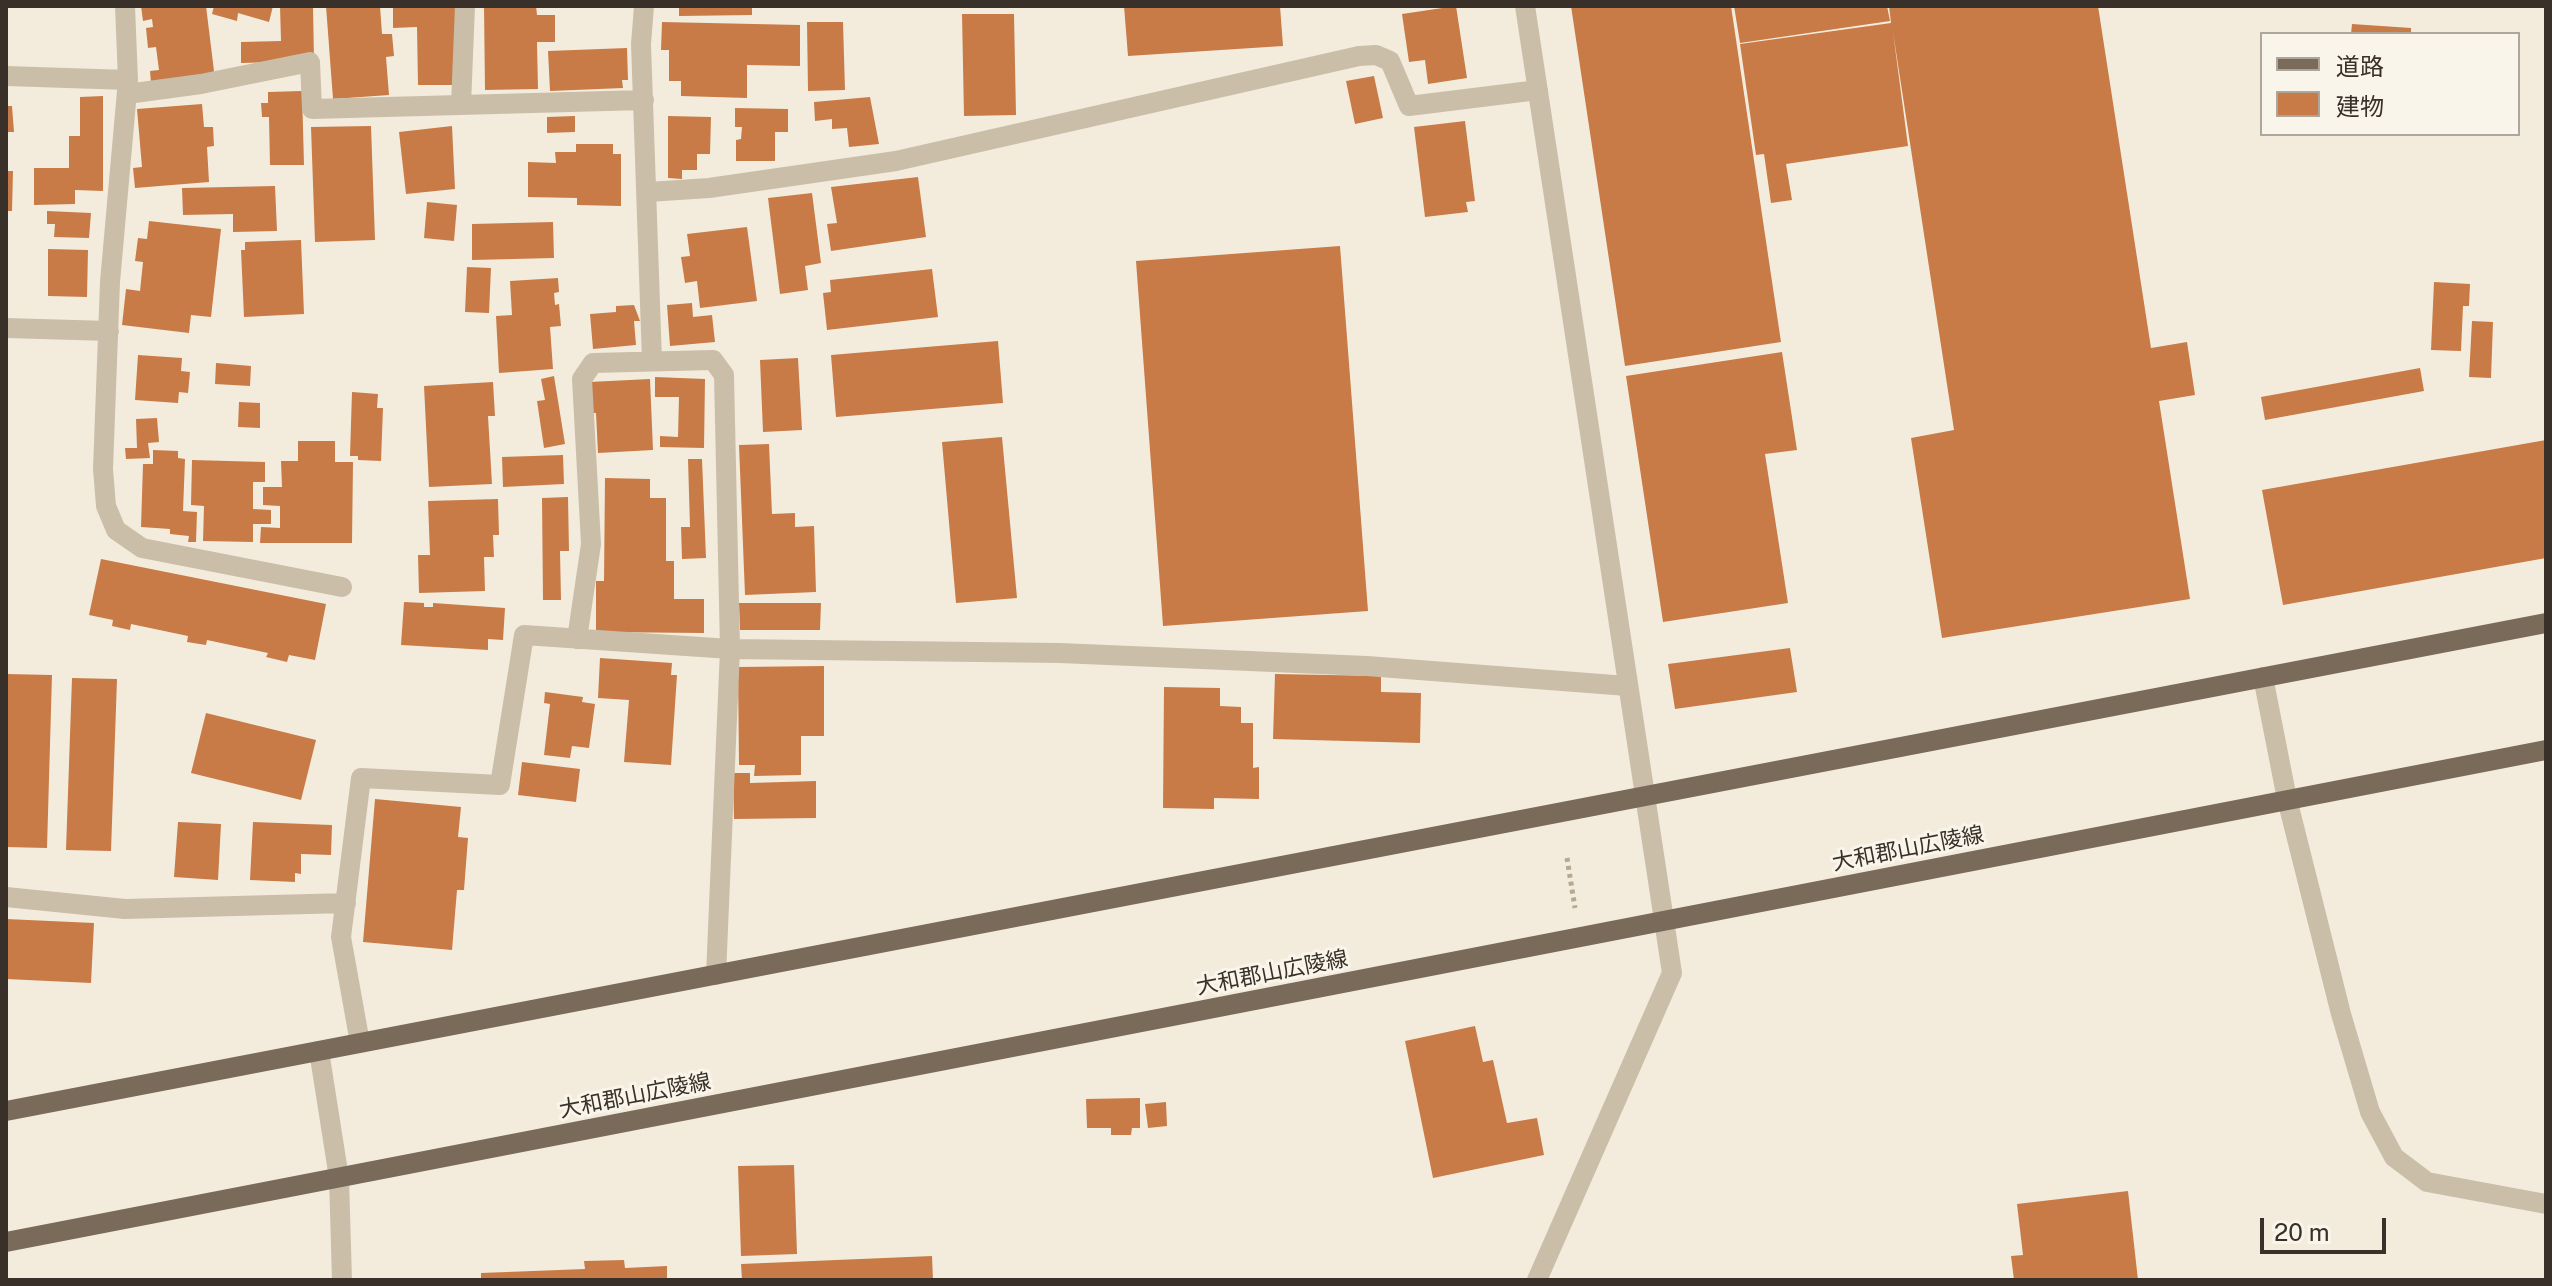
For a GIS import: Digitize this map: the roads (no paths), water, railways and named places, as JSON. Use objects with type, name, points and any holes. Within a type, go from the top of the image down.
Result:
[{"type":"main road","points":[[6,1111],[2546,623]]},
{"type":"main road","name":"大和郡山広陵線","points":[[6,1242],[2546,750]]},
{"type":"street","points":[[125,6],[128,87],[109,331],[103,469],[106,506],[116,530],[142,548],[342,587]]},
{"type":"street","points":[[461,105],[465,6]]},
{"type":"street","points":[[644,6],[652,361]]},
{"type":"street","points":[[1525,6],[1672,973],[1537,1280]]},
{"type":"street","points":[[648,192],[709,188],[896,161],[1359,56],[1376,55],[1390,61],[1409,106],[1538,90]]},
{"type":"street","points":[[6,76],[128,87],[201,84],[310,62],[312,109],[644,100]]},
{"type":"street","points":[[6,328],[109,331]]},
{"type":"street","points":[[577,639],[591,544],[582,379],[593,363],[713,360],[724,375],[730,649],[716,975]]},
{"type":"street","points":[[360,1043],[341,937],[361,778],[500,785],[524,635],[730,649],[1075,653],[1367,666],[1627,686]]},
{"type":"street","points":[[2263,677],[2287,799],[2341,1014],[2370,1112],[2394,1157],[2427,1182],[2546,1204]]},
{"type":"street","points":[[6,897],[125,909],[346,903]]},
{"type":"street","points":[[319,1051],[339,1178],[342,1280]]}]
